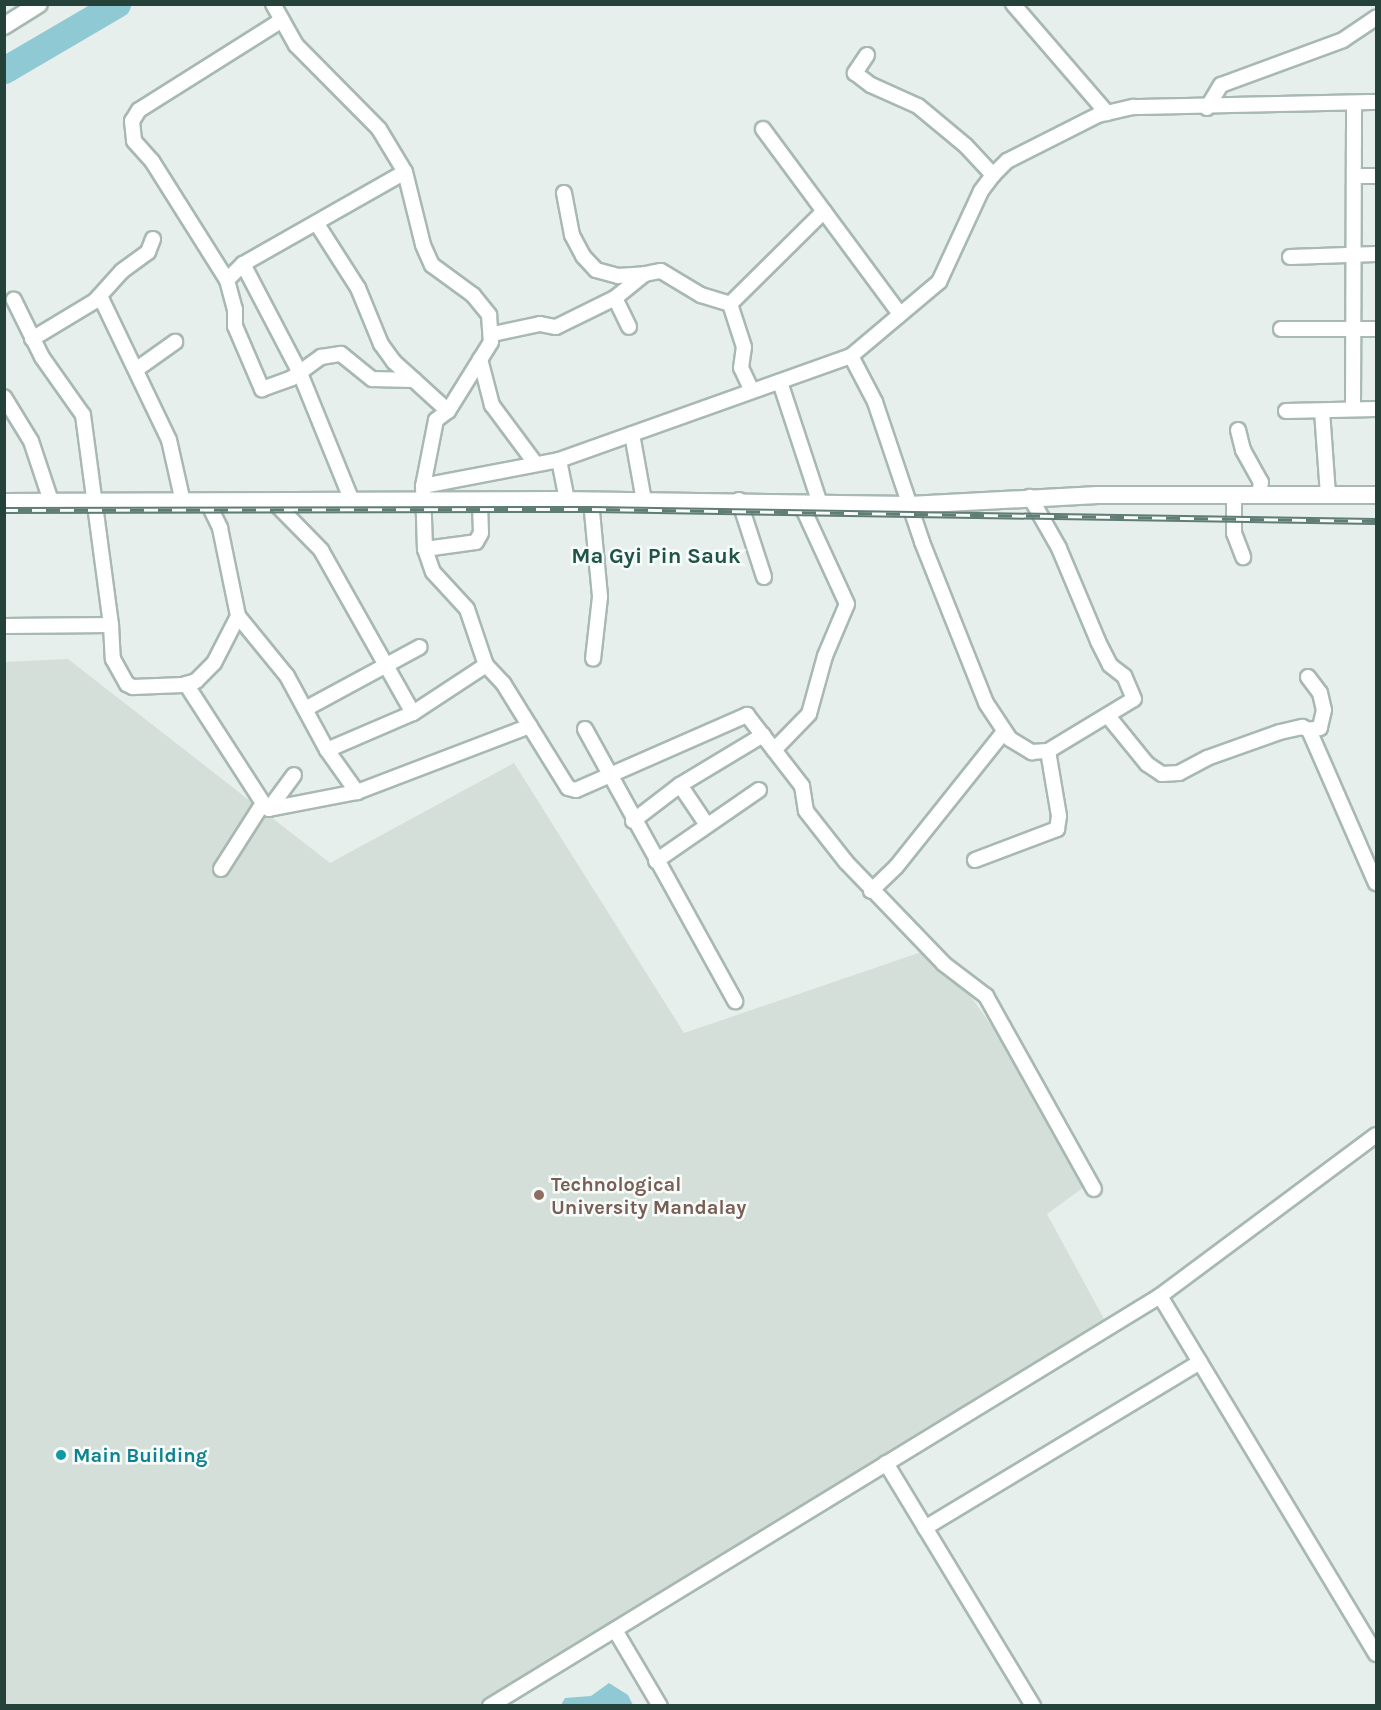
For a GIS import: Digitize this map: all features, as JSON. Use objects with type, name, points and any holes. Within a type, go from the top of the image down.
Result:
[{"type":"street","points":[[4,26],[39,4]]},
{"type":"street","points":[[273,4],[296,45],[379,129],[405,172],[423,245],[432,265],[473,295],[489,315],[493,334],[448,411],[436,420],[423,494],[425,549],[433,572],[467,609],[486,666],[503,683],[572,791],[744,714],[802,786],[810,816],[871,891],[913,928],[944,964],[986,996],[1094,1189]]},
{"type":"street","points":[[1013,4],[1107,113]]},
{"type":"street","points":[[1207,108],[1221,85],[1343,40],[1377,18]]},
{"type":"street","points":[[282,21],[147,104],[132,121],[134,141],[152,161],[227,280],[235,309],[235,326],[262,389],[300,373],[321,357],[341,354],[372,379],[414,380]]},
{"type":"street","points":[[867,55],[855,73],[918,106],[966,146],[993,175]]},
{"type":"street","points":[[4,502],[95,499],[275,503],[352,501],[423,494],[535,463],[559,459],[751,389],[780,382],[851,356],[899,313],[939,282],[981,191],[1007,161],[1036,145],[1107,113],[1134,107],[1207,108],[1377,102]]},
{"type":"street","points":[[1353,409],[1353,254],[1356,176],[1354,103]]},
{"type":"street","points":[[763,129],[899,313]]},
{"type":"street","points":[[227,280],[243,264],[405,172]]},
{"type":"street","points":[[1356,176],[1377,176]]},
{"type":"street","points":[[564,193],[573,234],[583,256],[596,270],[618,276],[662,271],[701,295],[730,304]]},
{"type":"street","points":[[730,304],[824,211]]},
{"type":"street","points":[[316,224],[358,288],[381,344],[394,362],[448,411]]},
{"type":"street","points":[[32,339],[100,297],[122,271],[148,252],[153,239]]},
{"type":"street","points":[[1290,257],[1377,254]]},
{"type":"street","points":[[243,264],[300,373],[352,501]]},
{"type":"street","points":[[493,334],[540,324],[556,327],[615,298],[645,274]]},
{"type":"street","points":[[100,297],[137,369],[169,440],[183,502]]},
{"type":"street","points":[[615,298],[629,327]]},
{"type":"street","points":[[14,300],[24,316],[32,339],[83,415],[111,625],[113,659],[127,684],[133,687],[186,684],[196,681],[214,663],[238,616]]},
{"type":"street","points":[[730,304],[744,347],[741,368],[751,389]]},
{"type":"street","points":[[1281,329],[1377,329]]},
{"type":"street","points":[[137,369],[176,342]]},
{"type":"street","points":[[851,356],[875,402],[898,462],[909,505],[965,653],[1003,733],[1032,752],[1048,752],[1134,699],[1124,676],[1110,665],[1059,548],[1030,497]]},
{"type":"street","points":[[480,359],[492,405],[535,463]]},
{"type":"street","points":[[780,382],[820,504]]},
{"type":"street","points":[[4,397],[31,441],[51,501]]},
{"type":"street","points":[[1286,411],[1377,409]]},
{"type":"street","points":[[1322,411],[1328,495]]},
{"type":"street","points":[[1238,430],[1243,450],[1262,482],[1259,495]]},
{"type":"street","points":[[632,434],[644,501]]},
{"type":"street","points":[[559,459],[567,500]]},
{"type":"street","points":[[423,494],[480,502],[739,501],[909,505],[1030,497],[1377,495]]},
{"type":"street","points":[[1234,495],[1234,533],[1243,557]]},
{"type":"street","points":[[591,501],[600,597],[593,659]]},
{"type":"street","points":[[739,501],[764,577]]},
{"type":"street","points":[[208,502],[220,528],[238,616],[287,676],[307,708],[327,750],[357,792]]},
{"type":"street","points":[[425,549],[476,542],[481,533],[480,502]]},
{"type":"street","points":[[275,503],[321,550],[413,714]]},
{"type":"street","points":[[774,750],[809,714],[825,656],[847,604],[801,504]]},
{"type":"street","points":[[4,626],[111,625]]},
{"type":"street","points":[[307,708],[420,646]]},
{"type":"street","points":[[327,750],[413,714],[486,666]]},
{"type":"street","points":[[1108,716],[1147,764],[1162,774],[1179,773],[1280,732],[1302,727],[1310,730],[1320,728],[1324,710],[1320,693],[1308,677]]},
{"type":"street","points":[[186,684],[266,806]]},
{"type":"street","points":[[266,806],[357,792],[530,726]]},
{"type":"street","points":[[585,729],[608,775],[735,1001]]},
{"type":"street","points":[[1310,730],[1377,883]]},
{"type":"street","points":[[871,891],[896,867],[1003,733]]},
{"type":"street","points":[[633,820],[680,785],[763,735]]},
{"type":"street","points":[[975,860],[1057,829],[1059,816],[1048,752]]},
{"type":"street","points":[[221,869],[266,806],[294,775]]},
{"type":"street","points":[[680,785],[707,825]]},
{"type":"street","points":[[656,861],[759,790]]},
{"type":"street","points":[[490,1706],[1160,1296],[1377,1135]]},
{"type":"street","points":[[1160,1296],[1377,1654]]},
{"type":"street","points":[[925,1528],[1200,1362]]},
{"type":"street","points":[[886,1463],[1033,1706]]},
{"type":"street","points":[[615,1630],[660,1706]]},
{"type":"shaded area","name":"Technological University Mandalay","points":[[68,659],[330,863],[514,763],[684,1033],[936,947],[1098,1177],[1047,1214],[1104,1319],[479,1705],[5,1706],[5,662]]},
{"type":"water","points":[[609,1683],[628,1695],[633,1705],[561,1705],[565,1698],[591,1696]]},
{"type":"waterway","points":[[4,70],[117,4]]},
{"type":"railway","points":[[4,510],[592,509],[1376,521]]},
{"type":"place","name":"Technological University Mandalay","points":[[539,1195]]},
{"type":"place","name":"Main Building","points":[[61,1455]]},
{"type":"district","name":"Ma Gyi Pin Sauk","points":[[656,557]]}]
